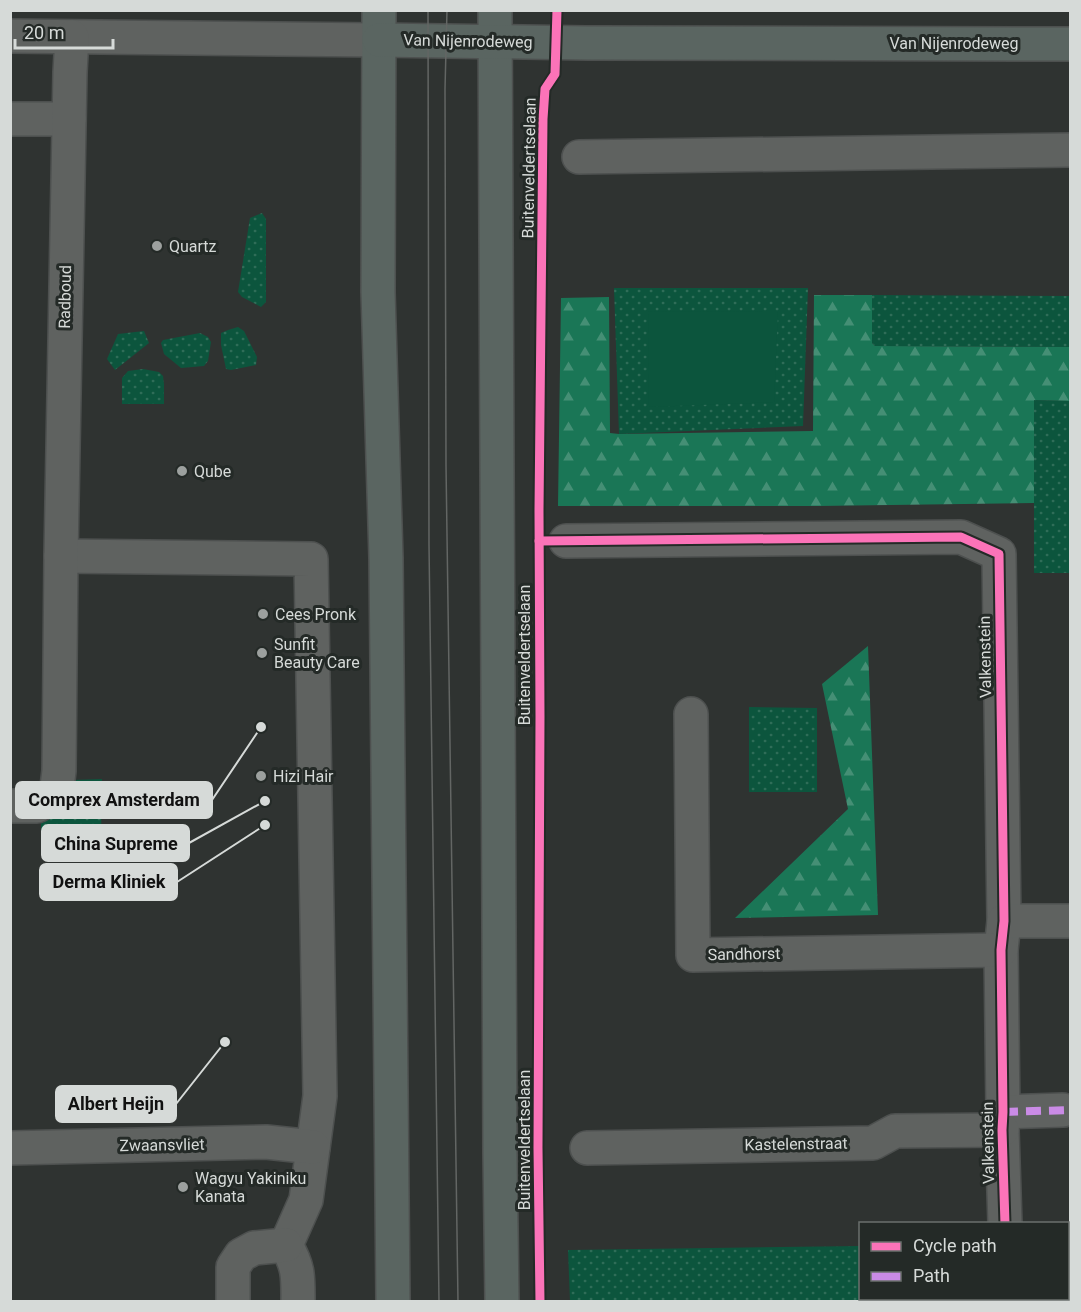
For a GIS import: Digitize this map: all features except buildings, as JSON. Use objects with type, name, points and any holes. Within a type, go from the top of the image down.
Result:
[{"type":"main road","name":"Van Nijenrodeweg","points":[[379,25],[496,26],[599,43],[1071,44]]},
{"type":"main road","points":[[379,25],[378,292],[386,558],[393,1302]]},
{"type":"main road","name":"Buitenveldertselaan","points":[[496,26],[502,1302]]},
{"type":"street","name":"Van Nijenrodeweg","points":[[10,36],[72,37],[379,25]]},
{"type":"street","name":"Radboud","points":[[10,806],[37,806],[56,795],[59,771],[61,556],[72,37]]},
{"type":"street","points":[[10,119],[69,119]]},
{"type":"street","points":[[579,157],[1071,150]]},
{"type":"street","name":"Valkenstein","points":[[566,541],[961,537],[999,554],[1002,1121],[1005,1222]]},
{"type":"street","points":[[61,556],[311,558],[320,1096],[306,1200],[286,1245]]},
{"type":"street","name":"Sandhorst","points":[[691,714],[693,955],[1002,936]]},
{"type":"street","points":[[1002,936],[1071,921]]},
{"type":"street","name":"Kastelenstraat","points":[[587,1148],[873,1143],[895,1131],[1002,1121],[1063,1110]]},
{"type":"street","name":"Zwaansvliet","points":[[10,1148],[266,1142],[313,1147]]},
{"type":"street","points":[[233,1302],[233,1267],[241,1255],[254,1248],[286,1245]]},
{"type":"street","points":[[286,1245],[295,1260],[298,1272],[298,1302]]},
{"type":"green space","points":[[262,213],[266,219],[266,302],[261,307],[242,297],[238,292],[250,218]]},
{"type":"green space","points":[[614,288],[808,288],[803,426],[619,434]]},
{"type":"green space","points":[[814,295],[872,295],[872,343],[875,346],[1070,347],[1070,401],[1034,400],[1034,503],[558,506],[561,298],[609,297],[610,433],[619,434],[813,431]]},
{"type":"green space","points":[[872,295],[1070,296],[1070,347],[875,346],[872,343]]},
{"type":"green space","points":[[648,311],[778,312],[774,402],[649,407]]},
{"type":"green space","points":[[238,327],[244,331],[257,357],[256,365],[226,369],[221,333]]},
{"type":"green space","points":[[144,331],[149,343],[115,370],[107,359],[118,334]]},
{"type":"green space","points":[[200,333],[208,337],[211,342],[208,361],[204,366],[181,368],[164,354],[161,343],[163,340]]},
{"type":"green space","points":[[143,369],[159,372],[163,376],[164,404],[122,404],[122,378],[128,371]]},
{"type":"green space","points":[[1034,400],[1070,401],[1070,573],[1034,573]]},
{"type":"green space","points":[[868,646],[878,915],[735,918],[848,809],[822,684]]},
{"type":"green space","points":[[749,707],[817,708],[817,792],[749,792]]},
{"type":"green space","points":[[102,779],[101,837],[41,836],[41,820],[56,814],[64,806],[72,780]]},
{"type":"green space","points":[[859,1246],[859,1300],[895,1301],[570,1301],[568,1250]]},
{"type":"tram line","points":[[428,10],[429,545],[439,1302]]},
{"type":"tram line","points":[[447,10],[445,89],[446,465],[458,1302]]},
{"type":"marked path","points":[[1003,1112],[1070,1110]]},
{"type":"cycle path","points":[[540,1302],[538,1148],[539,511],[543,119],[545,89],[555,74],[557,10]]},
{"type":"cycle path","points":[[539,541],[961,537],[999,554],[1004,921],[1001,950],[1002,1130],[1005,1222]]},
{"type":"place","name":"Quartz","points":[[157,246]]},
{"type":"place","name":"Qube","points":[[182,471]]},
{"type":"place","name":"Cees Pronk","points":[[263,614]]},
{"type":"place","name":"Sunfit Beauty Care","points":[[262,653]]},
{"type":"place","name":"Comprex Amsterdam","points":[[261,727]]},
{"type":"place","name":"Hizi Hair","points":[[261,776]]},
{"type":"place","name":"China Supreme","points":[[265,801]]},
{"type":"place","name":"Derma Kliniek","points":[[265,825]]},
{"type":"place","name":"Albert Heijn","points":[[225,1042]]},
{"type":"place","name":"Wagyu Yakiniku Kanata","points":[[183,1187]]}]
